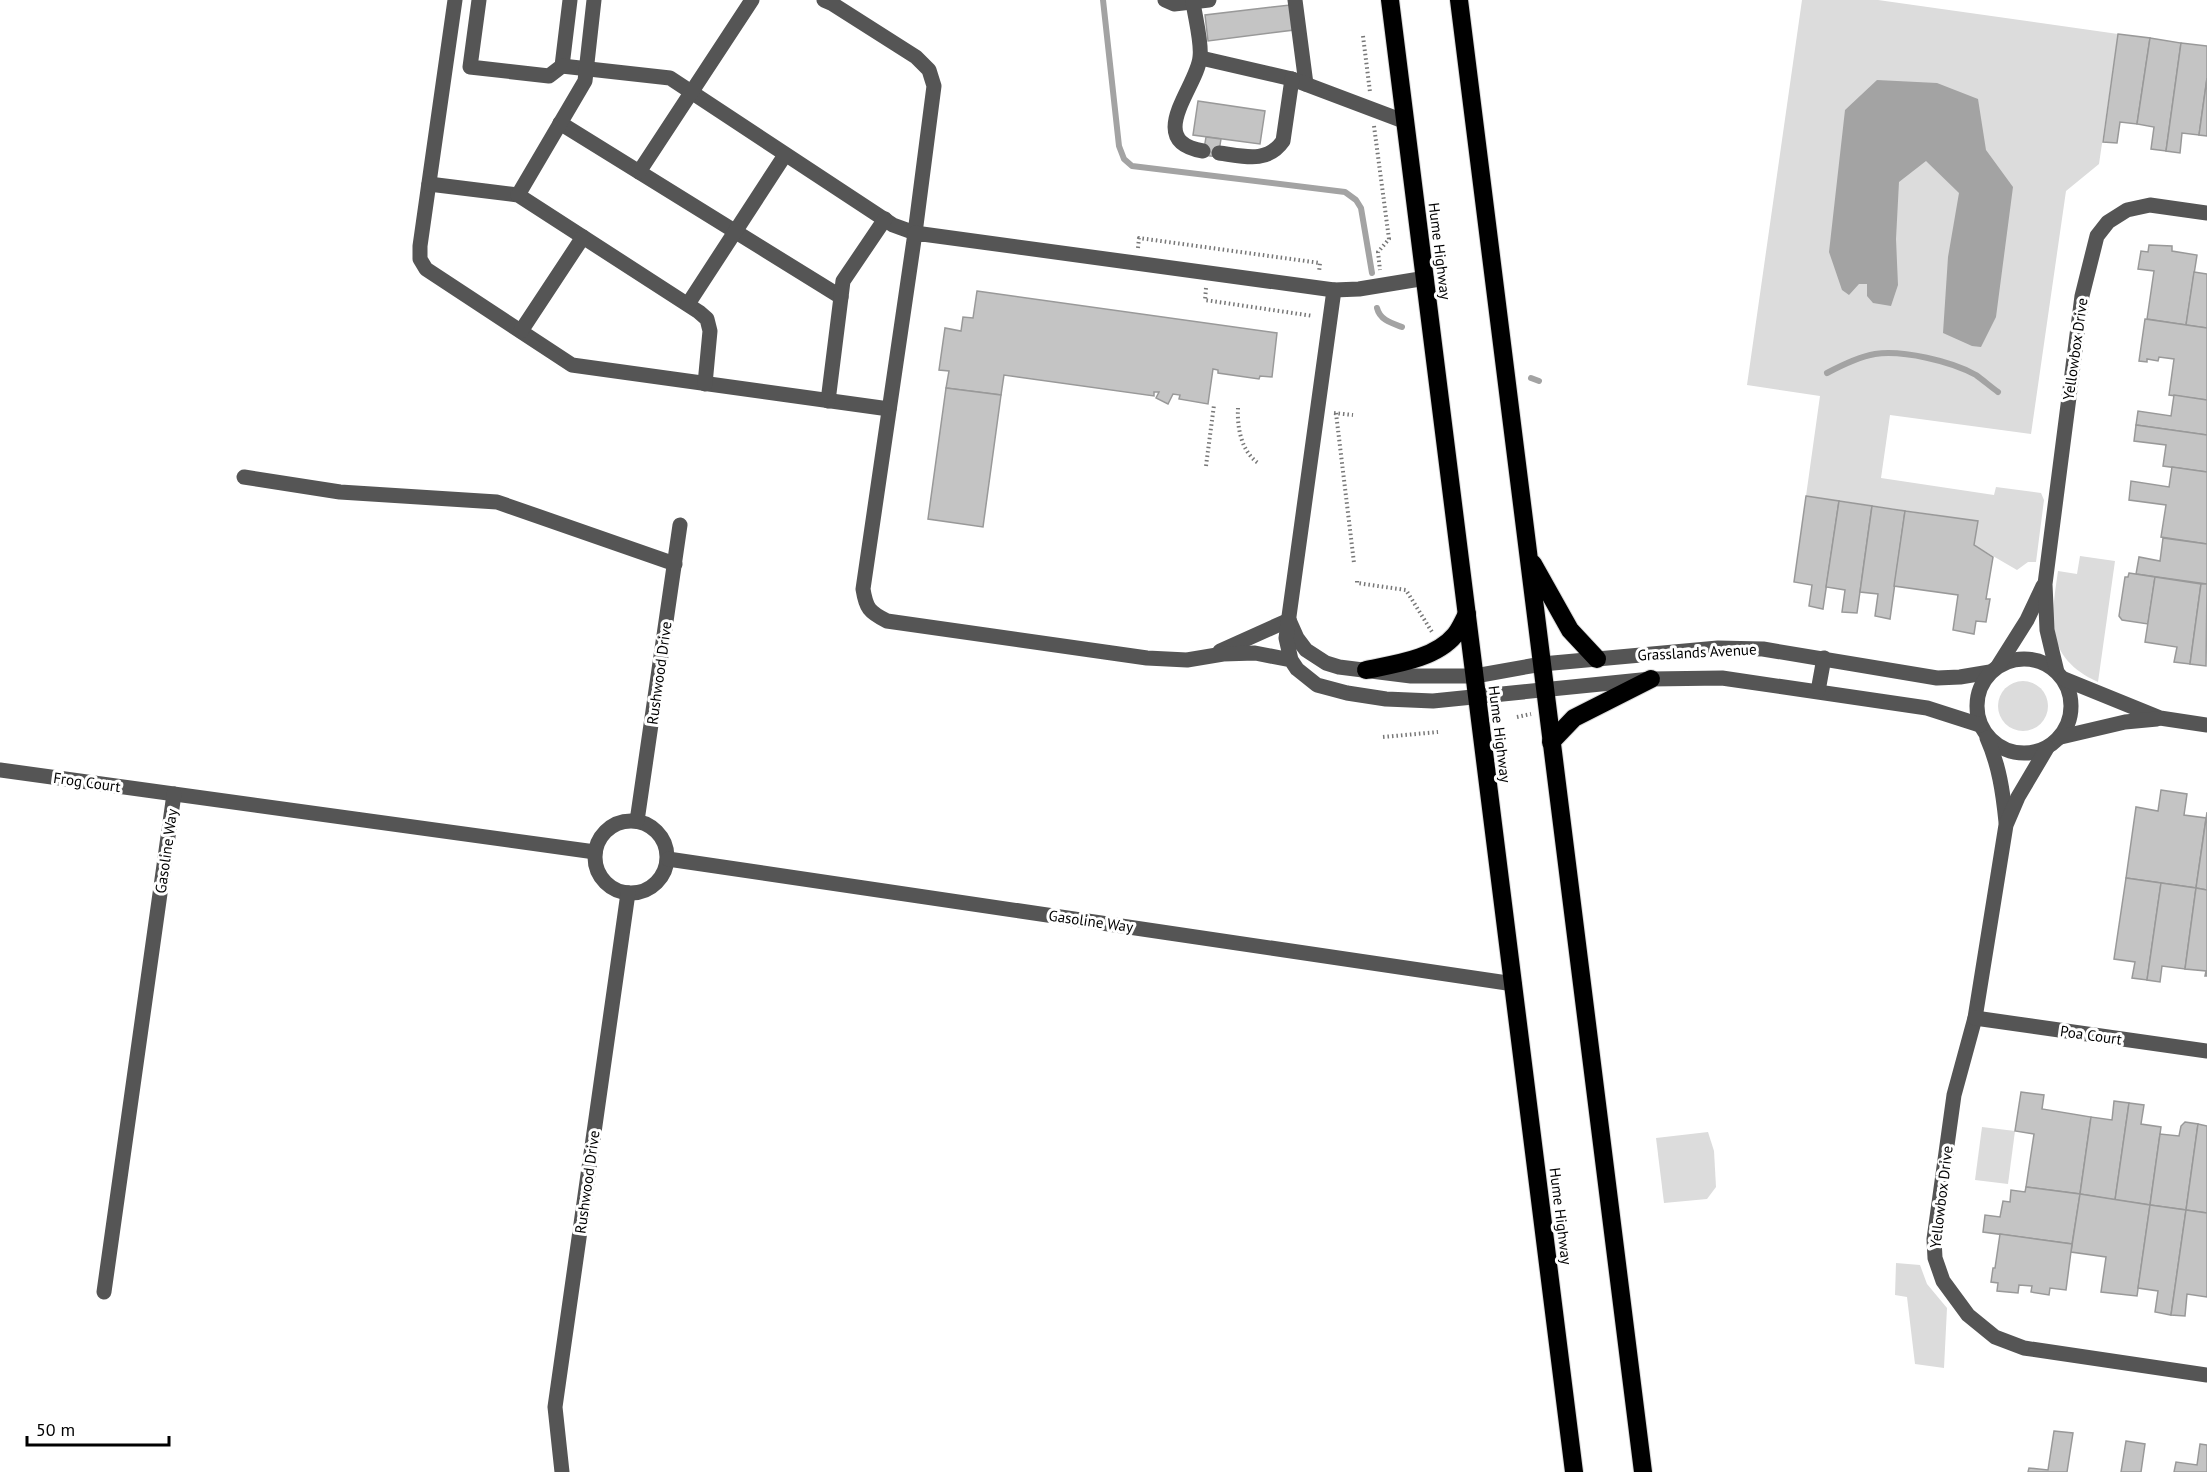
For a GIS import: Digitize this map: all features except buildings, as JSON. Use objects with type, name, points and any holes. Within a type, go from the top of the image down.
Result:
[{"type":"highway","name":"Hume Highway","points":[[1390,0],[1575,1472]]},
{"type":"highway","points":[[1459,0],[1643,1472]]},
{"type":"highway","points":[[1529,557],[1570,630],[1597,659]]},
{"type":"highway","points":[[1366,669],[1398,663],[1439,648],[1456,634],[1467,614]]},
{"type":"highway","points":[[1551,742],[1574,718],[1651,679]]},
{"type":"street","points":[[455,0],[420,246],[420,259],[426,269],[572,365],[889,409]]},
{"type":"street","points":[[479,0],[470,67],[549,76],[562,66],[670,78],[893,225],[915,233],[1334,290],[1359,289],[1425,278]]},
{"type":"street","points":[[562,66],[570,0]]},
{"type":"street","points":[[518,195],[585,81],[594,0]]},
{"type":"street","points":[[639,172],[752,0]]},
{"type":"street","points":[[824,0],[916,57],[929,70],[934,86],[863,589],[865,602],[872,614],[887,621],[1147,658],[1187,660],[1223,654],[1255,653],[1291,660],[1286,638],[1334,290]]},
{"type":"street","points":[[1165,0],[1174,4],[1201,1],[1201,58],[1182,98],[1176,131],[1179,141],[1184,146],[1203,151]]},
{"type":"street","points":[[1219,153],[1263,157],[1278,148],[1283,141],[1299,81],[1295,0]]},
{"type":"street","points":[[1201,58],[1299,81],[1406,122]]},
{"type":"street","points":[[560,123],[841,297]]},
{"type":"street","points":[[688,304],[785,154]]},
{"type":"street","points":[[429,184],[518,195],[688,304],[707,319],[710,331],[705,384]]},
{"type":"street","name":"Yellowbox Drive","points":[[2045,584],[2082,296],[2090,256],[2097,236],[2108,222],[2127,210],[2150,205],[2207,213]]},
{"type":"street","points":[[828,401],[843,281],[885,219]]},
{"type":"street","points":[[520,331],[583,237]]},
{"type":"street","points":[[244,477],[340,492],[497,502],[675,564]]},
{"type":"street","name":"Rushwood Drive","points":[[637,821],[680,525]]},
{"type":"street","points":[[2006,825],[2003,787],[1996,758],[1976,711],[1977,697],[1982,684],[2027,620],[2045,584]]},
{"type":"street","points":[[1983,729],[1995,744],[2013,752],[2034,753],[2047,748],[2061,737],[2068,724],[2072,708],[2070,693],[2060,676],[2047,630],[2045,584]]},
{"type":"street","points":[[1203,658],[1289,620]]},
{"type":"street","name":"Grasslands Avenue","points":[[1289,620],[1297,638],[1306,650],[1316,657],[1339,667],[1411,676],[1475,676],[1542,664],[1718,648],[1763,649],[1937,678],[1960,677],[1994,669]]},
{"type":"street","points":[[1818,691],[1824,658]]},
{"type":"street","points":[[1994,669],[2013,660],[2029,659],[2044,663],[2060,676],[2160,718],[2207,725]]},
{"type":"street","name":"Grasslands Avenue","points":[[1291,660],[1305,678],[1317,685],[1347,693],[1405,700],[1433,700],[1651,679],[1722,678],[1927,708],[1983,729]]},
{"type":"street","points":[[2061,737],[2125,722],[2160,718]]},
{"type":"street","points":[[2006,825],[2018,796],[2047,748]]},
{"type":"street","name":"Frog Court","points":[[0,770],[174,794]]},
{"type":"street","name":"Gasoline Way","points":[[104,1292],[174,794],[595,852]]},
{"type":"street","points":[[637,821],[647,824],[663,838],[668,859],[659,880],[650,888],[628,893],[616,890],[599,875],[595,864],[595,852],[598,841],[614,824],[637,821]]},
{"type":"street","name":"Yellowbox Drive","points":[[2006,825],[1975,1018],[1954,1095],[1934,1239],[1935,1258],[1943,1281],[1968,1315],[1986,1330],[1995,1337],[2024,1348],[2207,1375]]},
{"type":"street","name":"Gasoline Way","points":[[668,859],[1514,984]]},
{"type":"street","name":"Rushwood Drive","points":[[562,1472],[555,1407],[628,893]]},
{"type":"street","name":"Poa Court","points":[[1975,1018],[2207,1052]]},
{"type":"path","points":[[1363,36],[1389,239],[1378,252],[1381,276]]},
{"type":"path","points":[[1137,252],[1139,238],[1320,264],[1319,277]]},
{"type":"path","points":[[1196,284],[1207,285],[1204,300],[1313,316]]},
{"type":"path","points":[[1206,466],[1214,405]]},
{"type":"path","points":[[1238,408],[1238,427],[1241,438],[1248,452],[1258,463]]},
{"type":"path","points":[[1328,412],[1353,415]]},
{"type":"path","points":[[1336,413],[1354,563]]},
{"type":"path","points":[[1357,581],[1357,583],[1406,590],[1433,634]]},
{"type":"path","points":[[1517,717],[1534,714]]},
{"type":"path","points":[[1383,737],[1438,732]]},
{"type":"shaded area","points":[[1802,0],[1878,0],[2118,34],[2099,164],[2066,191],[2031,434],[1890,415],[1881,478],[1994,495],[1996,487],[2041,493],[2044,500],[2036,562],[2028,562],[2017,570],[1974,545],[1977,521],[1806,496],[1820,396],[1747,385]]},
{"type":"shaded area","points":[[1877,80],[1937,83],[1978,99],[1986,150],[2013,187],[1996,317],[1981,347],[1972,346],[1943,333],[1948,257],[1959,193],[1926,161],[1899,182],[1896,239],[1898,285],[1891,306],[1873,303],[1867,296],[1867,284],[1859,284],[1849,295],[1842,290],[1829,252],[1845,110]]},
{"type":"shaded area","points":[[2080,556],[2115,561],[2098,682],[2080,672],[2068,661],[2055,636],[2053,621],[2058,571],[2077,574]]},
{"type":"shaded area","points":[[2023,681],[2041,688],[2048,706],[2041,724],[2023,731],[2005,724],[1998,706],[2005,688]]},
{"type":"shaded area","points":[[1982,1127],[2015,1131],[2008,1184],[1975,1180]]},
{"type":"shaded area","points":[[1708,1132],[1714,1151],[1716,1187],[1707,1199],[1664,1203],[1656,1138]]},
{"type":"shaded area","points":[[1896,1263],[1920,1265],[1927,1284],[1947,1308],[1944,1368],[1915,1364],[1907,1297],[1895,1295]]},
{"type":"waterway","points":[[1103,0],[1119,146],[1124,159],[1132,166],[1345,192],[1356,200],[1361,208],[1372,273]]},
{"type":"waterway","points":[[1377,308],[1383,318],[1402,327]]},
{"type":"waterway","points":[[1827,373],[1869,355],[1886,353],[1913,355],[1966,370],[1998,392]]},
{"type":"waterway","points":[[1531,378],[1539,381]]}]
